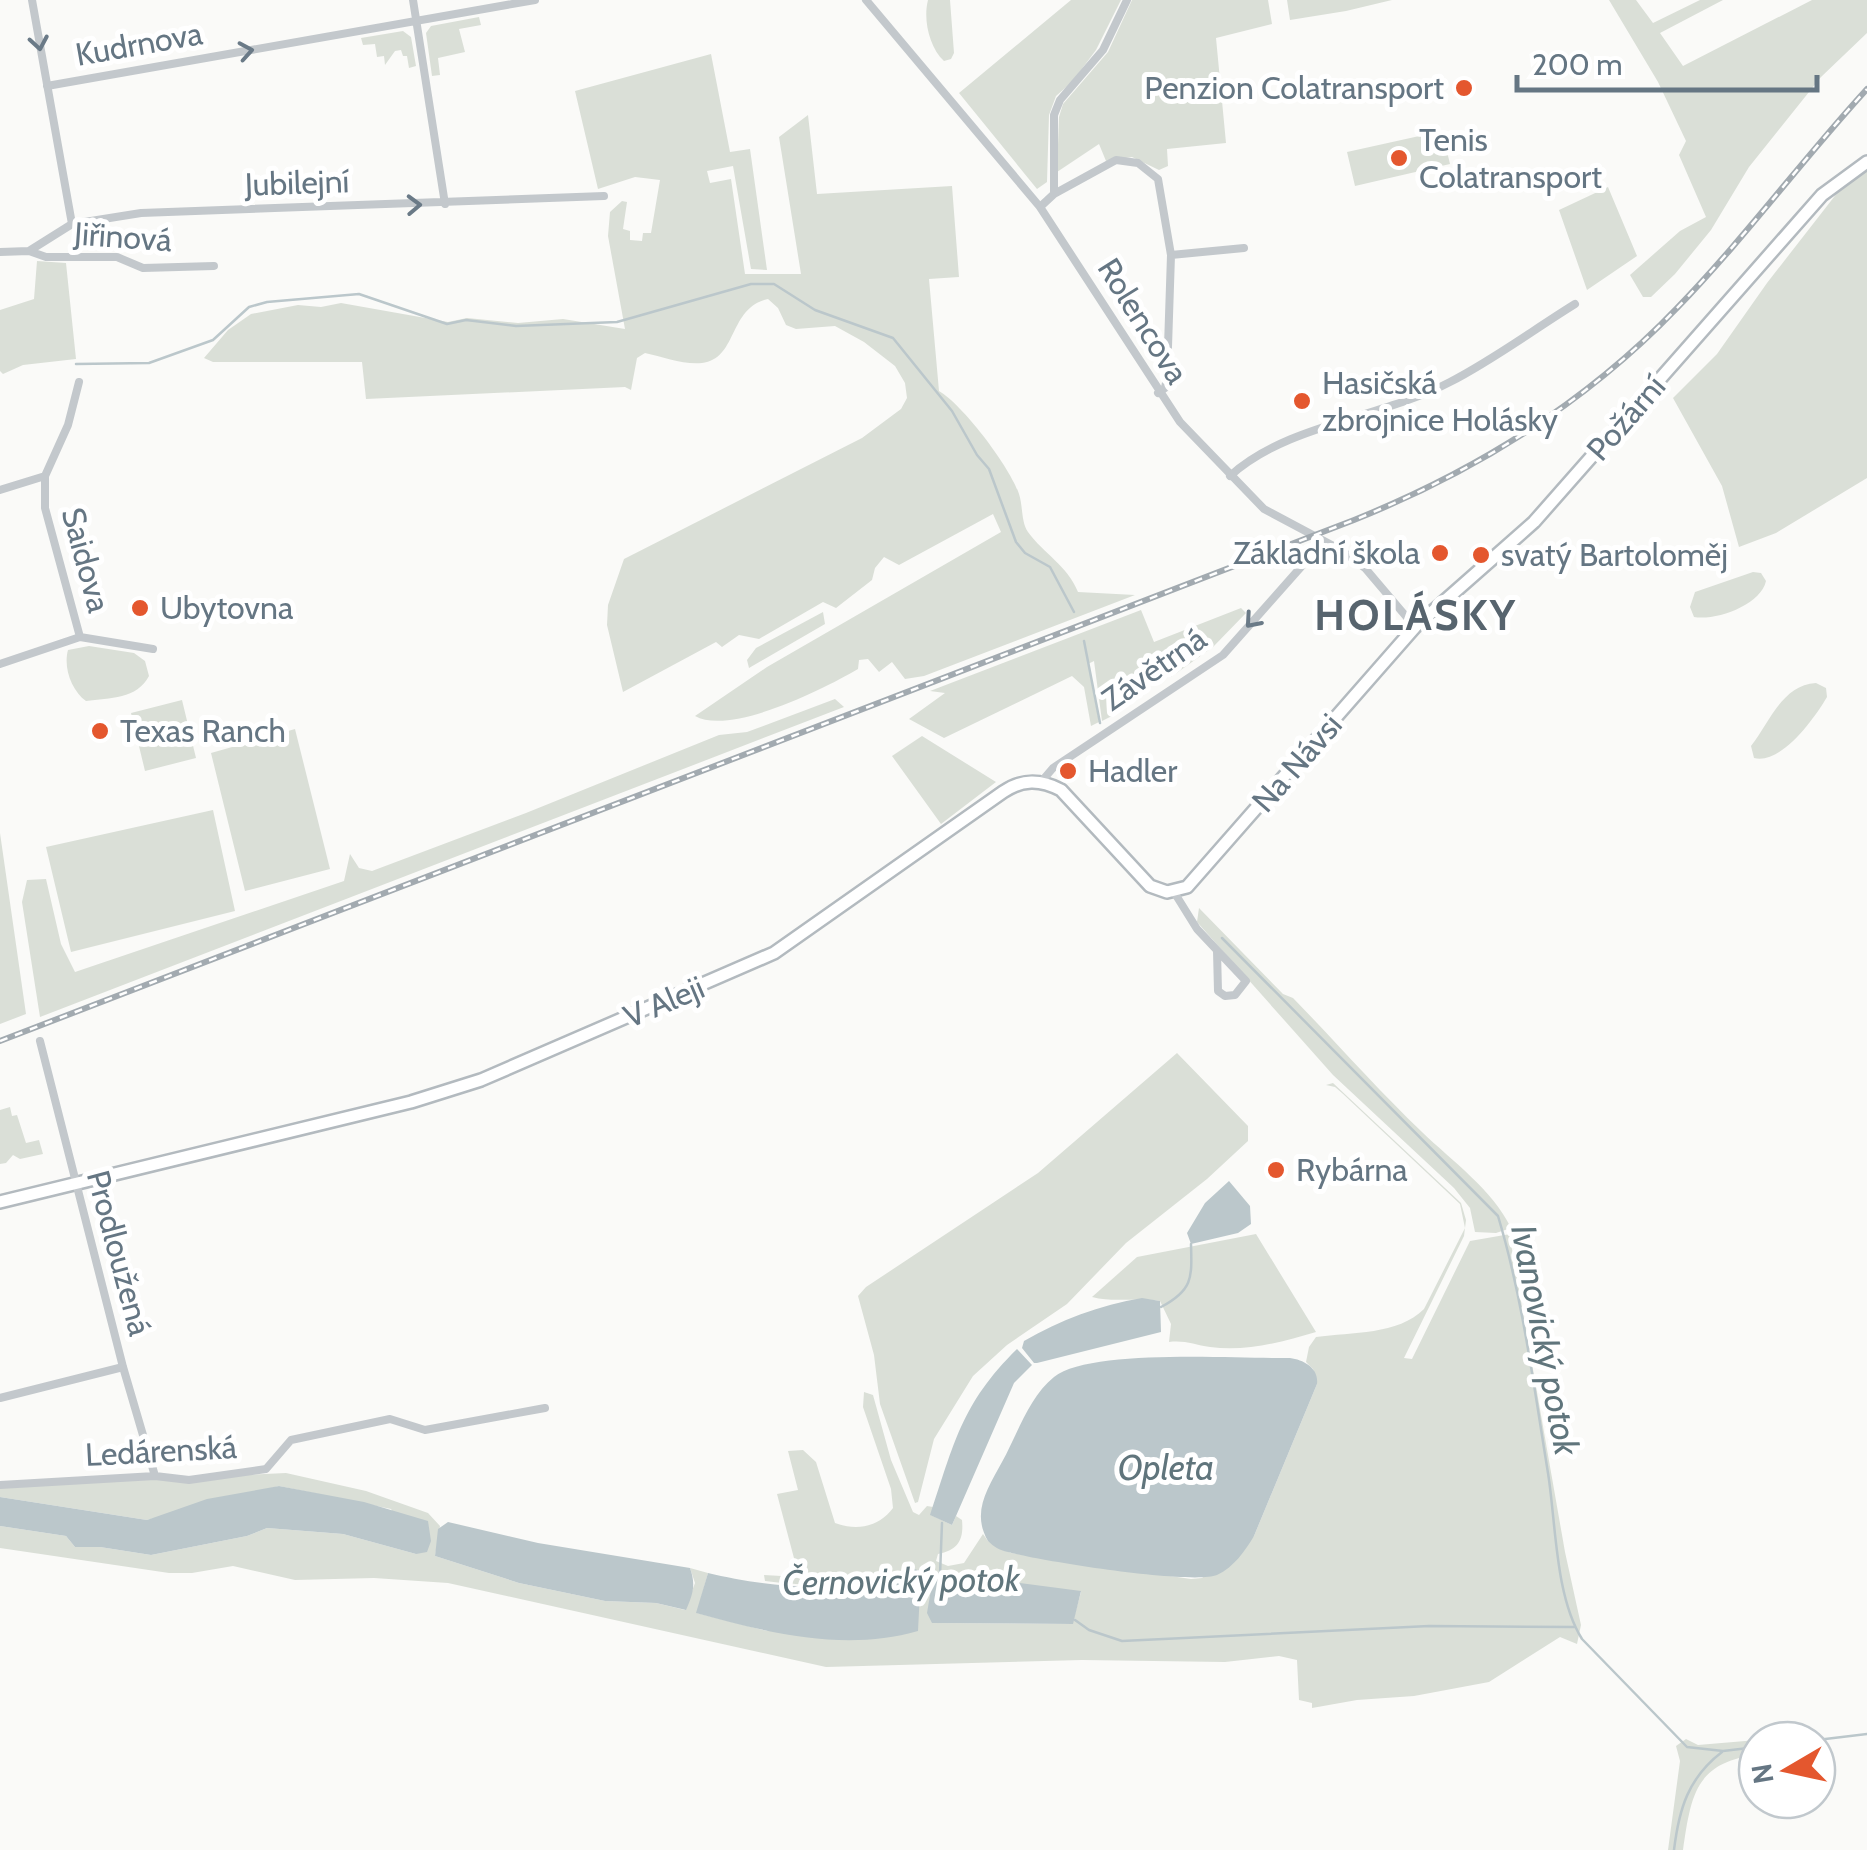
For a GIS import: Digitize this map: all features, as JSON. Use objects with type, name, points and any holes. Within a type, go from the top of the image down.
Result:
[{"type":"street","points":[[32,0],[72,224]]},
{"type":"street","points":[[414,0],[445,204]]},
{"type":"street","name":"Kudrnova","points":[[47,86],[535,0]]},
{"type":"street","name":"Rolencova","points":[[866,0],[1040,207],[1180,422],[1264,508],[1365,568],[1415,627]]},
{"type":"street","points":[[1054,194],[1054,115],[1060,100],[1103,50],[1127,0]]},
{"type":"street","points":[[1040,207],[1054,194],[1116,160],[1138,163],[1158,179],[1171,255],[1166,388],[1158,393]]},
{"type":"street","name":"Požární","points":[[1415,627],[1526,530],[1822,196],[1867,162]]},
{"type":"street","name":"Jubilejní","points":[[29,251],[72,224],[141,213],[604,196]]},
{"type":"street","points":[[1171,255],[1244,248]]},
{"type":"street","points":[[0,252],[29,251]]},
{"type":"street","name":"Jiřinová","points":[[29,251],[46,257],[118,257],[143,268],[214,266]]},
{"type":"street","points":[[1230,476],[1250,458],[1280,445],[1448,383],[1574,304]]},
{"type":"street","name":"Saidova","points":[[80,382],[68,425],[45,476],[44,508],[80,636]]},
{"type":"street","points":[[0,490],[45,476]]},
{"type":"street","name":"Závětrná","points":[[1041,782],[1053,768],[1223,654],[1324,541]]},
{"type":"street","name":"Na Návsi","points":[[1174,892],[1197,877],[1415,627]]},
{"type":"street","points":[[0,664],[80,636],[153,649]]},
{"type":"street","points":[[1041,782],[1064,794],[1150,886],[1174,892],[1184,912],[1246,981],[1235,995],[1225,996],[1218,991],[1217,951]]},
{"type":"street","name":"V Aleji","points":[[0,1202],[411,1102],[481,1080],[763,959],[1010,787],[1041,782]]},
{"type":"street","name":"Prodloužená","points":[[40,1041],[123,1367],[155,1476]]},
{"type":"street","points":[[0,1398],[123,1367]]},
{"type":"street","name":"Ledárenská","points":[[0,1485],[155,1476],[189,1480],[266,1469],[291,1440],[390,1419],[425,1430],[545,1408]]},
{"type":"shaded area","points":[[928,0],[950,0],[954,53],[951,59],[944,61],[931,41],[926,16]]},
{"type":"shaded area","points":[[1071,0],[1121,0],[1096,50],[1056,96],[1049,115],[1047,182],[1037,189],[959,93]]},
{"type":"shaded area","points":[[1132,0],[1268,0],[1272,24],[1216,38],[1226,143],[1167,149],[1168,166],[1159,170],[1132,157],[1106,161],[1099,144],[1057,172],[1063,104],[1108,52]]},
{"type":"shaded area","points":[[1287,0],[1392,0],[1290,20]]},
{"type":"shaded area","points":[[1609,0],[1636,0],[1653,23],[1700,0],[1723,0],[1660,33],[1683,66],[1812,0],[1867,0],[1867,33],[1821,77],[1749,167],[1711,230],[1651,297],[1643,297],[1630,275],[1680,231],[1706,217],[1679,155],[1686,141],[1658,82]]},
{"type":"shaded area","points":[[479,17],[481,25],[459,29],[465,52],[438,58],[440,75],[432,76],[426,33],[431,26]]},
{"type":"shaded area","points":[[403,31],[411,37],[416,66],[409,68],[407,56],[401,50],[395,51],[385,65],[384,56],[377,57],[375,44],[363,45],[361,38]]},
{"type":"shaded area","points":[[711,54],[730,152],[750,149],[767,270],[751,269],[733,166],[707,171],[710,183],[731,179],[745,274],[801,274],[779,137],[808,115],[817,194],[952,186],[959,277],[929,279],[939,391],[960,409],[996,453],[1019,494],[1028,532],[1068,574],[1078,592],[1135,595],[924,676],[905,679],[892,662],[879,672],[868,659],[859,660],[858,669],[777,708],[711,721],[695,716],[767,667],[1001,532],[993,514],[899,565],[884,557],[872,580],[836,608],[823,602],[759,639],[739,635],[722,647],[716,642],[623,692],[607,625],[608,605],[624,559],[862,438],[901,409],[907,398],[905,383],[895,366],[864,342],[835,326],[796,329],[786,325],[778,308],[768,299],[746,312],[722,353],[714,359],[688,363],[645,353],[637,358],[631,390],[625,387],[366,399],[362,362],[213,362],[204,358],[228,330],[251,314],[298,305],[321,307],[341,303],[448,322],[467,318],[518,323],[563,319],[625,329],[608,236],[610,212],[622,201],[627,202],[623,229],[630,231],[630,240],[642,241],[643,233],[651,233],[660,180],[635,177],[598,189],[575,91]]},
{"type":"shaded area","name":"Tenis Colatransport","points":[[1442,131],[1450,164],[1355,186],[1347,152]]},
{"type":"shaded area","points":[[1867,170],[1867,478],[1776,533],[1739,547],[1722,486],[1673,398],[1717,354],[1841,188]]},
{"type":"shaded area","points":[[1608,187],[1637,256],[1587,290],[1559,210]]},
{"type":"shaded area","points":[[37,261],[66,263],[76,359],[23,365],[3,374],[0,310],[34,299]]},
{"type":"shaded area","points":[[1753,572],[1761,573],[1766,581],[1747,604],[1725,614],[1694,617],[1690,607],[1695,592]]},
{"type":"shaded area","points":[[1241,608],[1246,613],[1213,647],[1171,677],[1164,665],[1106,692],[1112,716],[1102,721],[1094,661],[1088,664],[1099,722],[1091,726],[1084,687],[1072,676],[944,738],[909,719],[945,693],[930,691],[1141,610],[1154,642]]},
{"type":"shaded area","points":[[823,612],[825,624],[749,668],[747,660],[756,648]]},
{"type":"shaded area","points":[[89,646],[134,653],[145,661],[149,676],[130,693],[86,701],[70,678],[67,657],[68,650]]},
{"type":"shaded area","points":[[1816,683],[1826,688],[1827,697],[1805,728],[1775,755],[1754,758],[1751,746],[1778,706],[1794,690]]},
{"type":"shaded area","points":[[835,699],[844,707],[40,1017],[22,902],[27,880],[46,879],[61,944],[75,972],[344,881],[350,854],[359,868],[372,871],[719,735],[747,732]]},
{"type":"shaded area","points":[[182,700],[196,758],[145,771],[131,713]]},
{"type":"shaded area","points":[[295,729],[330,869],[245,891],[211,753]]},
{"type":"shaded area","points":[[922,736],[996,782],[941,824],[892,756]]},
{"type":"shaded area","points":[[213,810],[235,911],[71,952],[46,847]]},
{"type":"shaded area","points":[[0,833],[26,1014],[0,1024]]},
{"type":"shaded area","points":[[1199,908],[1483,1189],[1511,1228],[1496,1233],[1475,1232],[1470,1208],[1454,1188],[1333,1075],[1197,922]]},
{"type":"shaded area","points":[[1177,1053],[1248,1126],[1248,1141],[1126,1243],[1067,1304],[1007,1345],[973,1376],[934,1439],[915,1503],[880,1404],[874,1355],[858,1296],[1038,1173]]},
{"type":"shaded area","points":[[1333,1083],[1461,1203],[1465,1228],[1460,1204],[1342,1093],[1326,1085]]},
{"type":"shaded area","points":[[10,1107],[12,1116],[17,1115],[26,1143],[39,1140],[43,1154],[20,1159],[13,1155],[0,1164],[0,1110]]},
{"type":"shaded area","points":[[1465,1228],[1404,1358],[1412,1359],[1470,1241],[1516,1233],[1510,1238],[1581,1625],[1577,1644],[1560,1637],[1489,1682],[1414,1696],[1312,1708],[1312,1703],[1299,1700],[1297,1660],[1279,1656],[1225,1662],[1082,1660],[826,1667],[448,1583],[374,1578],[295,1580],[233,1566],[169,1573],[0,1548],[0,1526],[66,1536],[75,1547],[151,1555],[247,1536],[267,1528],[343,1534],[416,1554],[391,1509],[279,1486],[147,1520],[0,1497],[0,1487],[286,1473],[366,1491],[428,1513],[440,1526],[435,1556],[519,1583],[605,1601],[656,1603],[685,1610],[695,1583],[690,1568],[708,1573],[697,1613],[767,1631],[888,1573],[812,1585],[765,1581],[764,1575],[799,1577],[777,1494],[798,1490],[788,1451],[803,1450],[816,1462],[835,1523],[867,1526],[893,1508],[891,1489],[863,1407],[864,1392],[873,1395],[891,1460],[913,1512],[919,1515],[927,1506],[933,1507],[931,1515],[952,1525],[956,1516],[962,1520],[958,1543],[938,1554],[936,1561],[948,1566],[964,1563],[983,1534],[1011,1553],[1202,1578],[1254,1536],[1317,1384],[1313,1369],[1306,1362],[1316,1337],[1388,1328],[1424,1309]],"holes":[[[934,1573],[1081,1592],[1072,1624],[933,1623],[928,1613]]]},
{"type":"shaded area","points":[[1256,1234],[1316,1332],[1237,1348],[1169,1342],[1171,1324],[1160,1301],[1092,1297],[1137,1257]]},
{"type":"shaded area","points":[[1686,1739],[1698,1745],[1737,1742],[1737,1759],[1708,1774],[1689,1813],[1683,1850],[1668,1850],[1680,1761],[1676,1746]]},
{"type":"water","points":[[1229,1181],[1250,1206],[1251,1224],[1238,1233],[1191,1244],[1187,1233],[1205,1203]]},
{"type":"water","points":[[1142,1298],[1160,1301],[1161,1332],[1037,1363],[1022,1348],[1024,1341],[1066,1320]]},
{"type":"water","points":[[1017,1349],[1032,1365],[1014,1383],[952,1525],[930,1515],[953,1446],[983,1388]]},
{"type":"water","name":"Opleta","points":[[1290,1358],[1310,1366],[1316,1373],[1317,1384],[1254,1536],[1223,1572],[1178,1577],[1115,1571],[1008,1552],[988,1541],[981,1520],[987,1491],[1031,1406],[1054,1377],[1072,1368],[1131,1359]]},
{"type":"water","points":[[279,1486],[364,1502],[428,1521],[431,1541],[427,1552],[416,1554],[343,1534],[267,1528],[247,1536],[151,1555],[75,1547],[66,1536],[0,1526],[0,1497],[147,1520],[207,1499]]},
{"type":"water","points":[[448,1522],[538,1543],[690,1568],[690,1599],[686,1610],[656,1603],[605,1601],[519,1583],[435,1556],[438,1529]]},
{"type":"water","points":[[914,1569],[921,1571],[918,1631],[890,1637],[807,1637],[696,1613],[708,1573],[761,1583],[818,1587]]},
{"type":"water","points":[[934,1572],[1081,1591],[1073,1624],[932,1623],[927,1613]]},
{"type":"waterway","name":"Ivanovický potok","points":[[76,364],[149,363],[213,340],[249,307],[267,302],[359,294],[447,324],[466,320],[516,326],[617,322],[751,284],[774,284],[815,310],[893,338],[952,411],[989,469],[1016,542],[1025,553],[1050,567],[1074,612]]},
{"type":"waterway","name":"Ivanovický potok","points":[[1084,641],[1100,723]]},
{"type":"waterway","name":"Ivanovický potok","points":[[1222,938],[1498,1216],[1527,1344],[1561,1581],[1573,1622],[1582,1639],[1687,1747],[1737,1749]]},
{"type":"waterway","points":[[1161,1307],[1185,1289],[1191,1244]]},
{"type":"waterway","points":[[940,1575],[942,1523]]},
{"type":"waterway","name":"Černovický potok","points":[[1075,1620],[1089,1630],[1122,1641],[1429,1626],[1575,1627]]},
{"type":"waterway","name":"Ivanovický potok","points":[[1837,1738],[1867,1734]]},
{"type":"waterway","points":[[1674,1850],[1687,1795],[1701,1773],[1722,1752]]},
{"type":"railway","points":[[0,1041],[1354,520],[1443,480],[1527,432],[1642,343],[1726,255],[1867,89]]},
{"type":"place","name":"Penzion Colatransport","points":[[1464,88]]},
{"type":"place","name":"Tenis Colatransport","points":[[1399,158]]},
{"type":"place","name":"Hasičská zbrojnice Holásky","points":[[1302,401]]},
{"type":"place","name":"Základní škola","points":[[1440,553]]},
{"type":"place","name":"svatý Bartoloměj","points":[[1481,555]]},
{"type":"place","name":"Ubytovna","points":[[140,608]]},
{"type":"place","name":"Texas Ranch","points":[[100,731]]},
{"type":"place","name":"Hadler","points":[[1068,771]]},
{"type":"place","name":"Rybárna","points":[[1276,1170]]},
{"type":"district","name":"HOLÁSKY","points":[[1416,615]]}]
